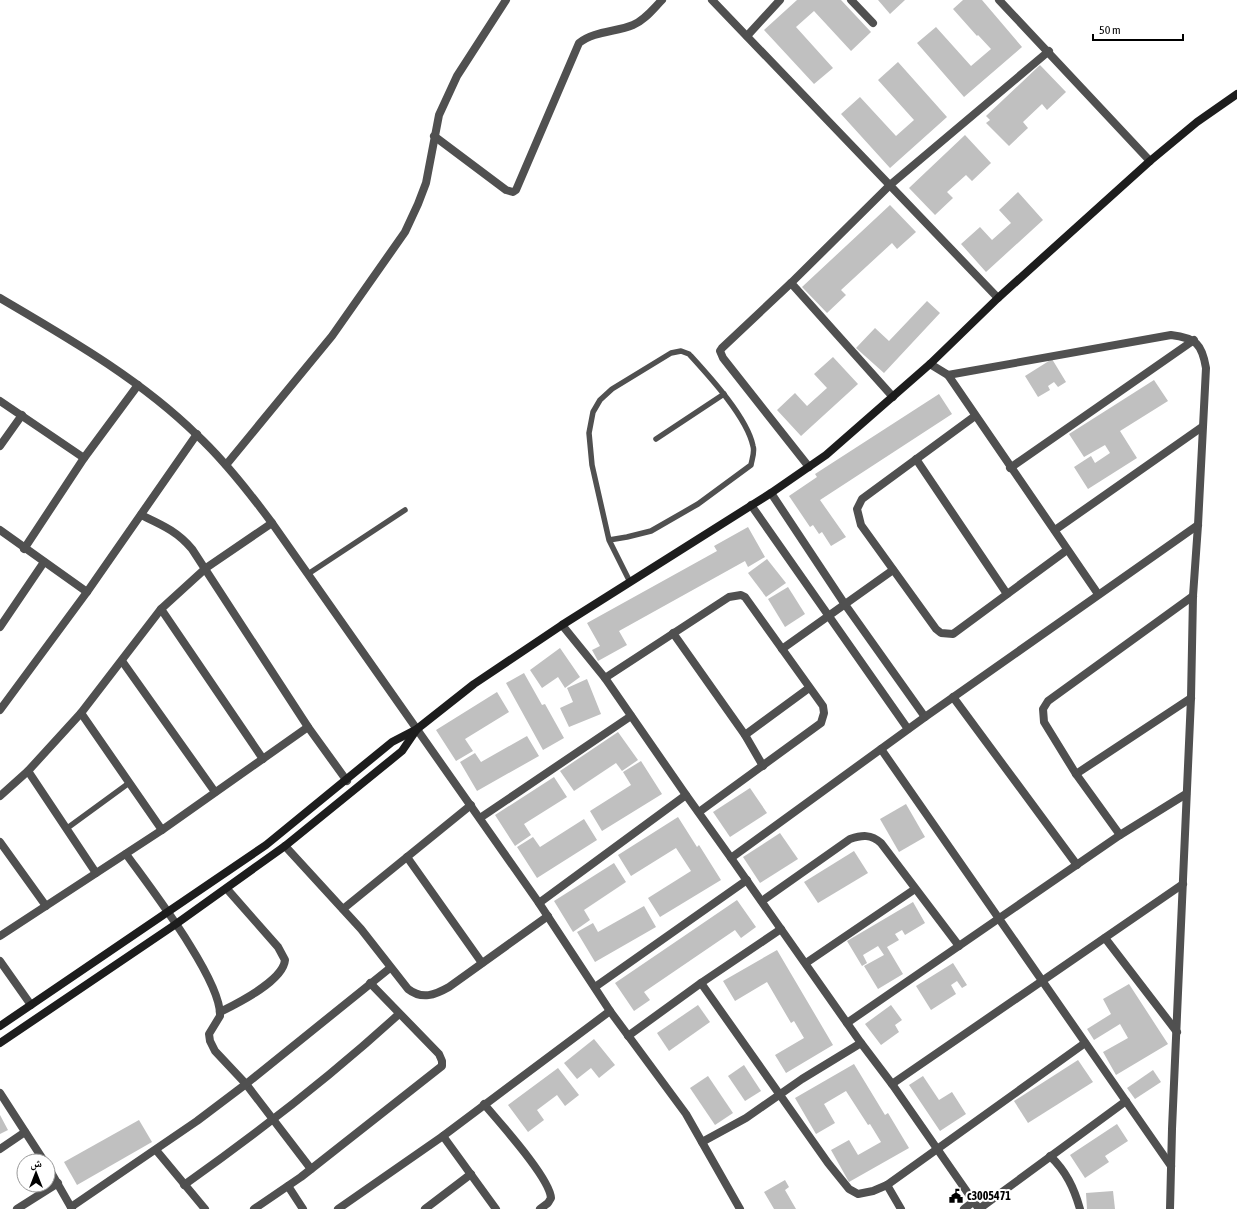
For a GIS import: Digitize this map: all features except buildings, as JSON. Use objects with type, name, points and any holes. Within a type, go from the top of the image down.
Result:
[{"type":"main road","points":[[0,1026],[266,846],[347,781],[392,742],[417,728],[474,684],[562,625],[771,493],[826,455],[930,364],[998,298],[1150,161],[1197,122],[1237,94]]},
{"type":"main road","points":[[0,1043],[176,924],[285,846],[402,751],[417,728]]},
{"type":"street","points":[[226,465],[332,336],[404,232],[418,204],[426,183],[439,115],[457,76],[506,0]]},
{"type":"street","points":[[434,136],[506,190],[513,192],[516,190],[579,43],[590,37],[633,25],[648,15],[662,0]]},
{"type":"street","points":[[712,0],[998,298]]},
{"type":"street","points":[[747,36],[780,0]]},
{"type":"street","points":[[851,0],[873,23]]},
{"type":"street","points":[[1000,0],[1150,161]]},
{"type":"street","points":[[809,467],[723,358],[720,351],[890,185],[1049,51]]},
{"type":"street","points":[[791,282],[893,397]]},
{"type":"street","points":[[0,298],[64,335],[138,385],[197,434],[226,465],[272,523],[539,903],[610,1011],[686,1114],[740,1209]]},
{"type":"street","points":[[948,375],[1172,335],[1194,340],[1202,350],[1206,368],[1193,596],[1191,698],[1170,1209]]},
{"type":"street","points":[[1010,468],[1194,340]]},
{"type":"street","points":[[930,364],[948,375],[1010,468],[1055,530],[1098,594]]},
{"type":"street","points":[[24,549],[84,458],[138,385]]},
{"type":"street","points":[[0,401],[84,458]]},
{"type":"street","points":[[0,446],[22,415]]},
{"type":"street","points":[[975,416],[862,499],[857,509],[861,524],[936,629],[946,635],[953,634],[1067,550]]},
{"type":"street","points":[[1055,530],[1202,427]]},
{"type":"street","points":[[0,710],[87,592],[197,434]]},
{"type":"street","points":[[916,459],[1007,594]]},
{"type":"street","points":[[771,493],[844,603],[925,717]]},
{"type":"street","points":[[750,505],[908,729]]},
{"type":"street","points":[[141,515],[171,529],[181,536],[206,568],[308,727],[347,781]]},
{"type":"street","points":[[0,796],[28,771],[81,713],[161,609],[206,568],[272,523]]},
{"type":"street","points":[[731,858],[908,729],[1198,525]]},
{"type":"street","points":[[0,532],[87,592]]},
{"type":"street","points":[[0,627],[44,562]]},
{"type":"street","points":[[782,649],[844,603],[893,570]]},
{"type":"street","points":[[605,678],[729,597],[741,595],[745,598],[823,706],[824,713],[821,723],[699,812]]},
{"type":"street","points":[[1120,835],[1076,774],[1044,722],[1043,709],[1048,701],[1193,596]]},
{"type":"street","points":[[161,609],[263,759]]},
{"type":"street","points":[[562,625],[605,678],[686,796],[699,812],[806,963],[861,1043],[892,1084],[979,1209],[1126,1101]]},
{"type":"street","points":[[673,633],[745,735],[763,766]]},
{"type":"street","points":[[122,661],[215,792]]},
{"type":"street","points":[[745,735],[809,688]]},
{"type":"street","points":[[953,697],[1078,865]]},
{"type":"street","points":[[1076,774],[1191,698]]},
{"type":"street","points":[[81,713],[162,830]]},
{"type":"street","points":[[480,818],[631,716]]},
{"type":"street","points":[[0,936],[162,830],[308,727]]},
{"type":"street","points":[[881,749],[1000,918],[1041,981],[1171,1166]]},
{"type":"street","points":[[28,771],[96,873]]},
{"type":"street","points":[[847,1023],[1120,835],[1186,794]]},
{"type":"street","points":[[539,903],[686,796]]},
{"type":"street","points":[[343,909],[471,805]]},
{"type":"street","points":[[762,901],[850,839],[861,835],[875,838],[881,843],[959,946]]},
{"type":"street","points":[[0,842],[46,906]]},
{"type":"street","points":[[285,846],[361,929],[390,968],[408,989],[425,996],[441,991],[548,916]]},
{"type":"street","points":[[126,854],[176,924],[215,992],[220,1012],[218,1021],[210,1032],[210,1041],[222,1059],[246,1084],[275,1119],[311,1169]]},
{"type":"street","points":[[407,857],[482,963]]},
{"type":"street","points":[[595,987],[747,880]]},
{"type":"street","points":[[892,1084],[1183,884]]},
{"type":"street","points":[[220,1012],[263,987],[282,970],[286,960],[278,947],[226,888]]},
{"type":"street","points":[[806,963],[915,889]]},
{"type":"street","points":[[628,1036],[701,983],[781,929]]},
{"type":"street","points":[[1105,938],[1177,1032]]},
{"type":"street","points":[[0,961],[31,1005]]},
{"type":"street","points":[[56,1180],[72,1208],[156,1150],[246,1084],[370,982],[390,968]]},
{"type":"street","points":[[254,1209],[311,1169],[442,1066],[442,1061],[439,1054],[399,1014],[370,982]]},
{"type":"street","points":[[701,983],[779,1095],[848,1189],[853,1193],[860,1194],[887,1184],[1085,1043]]},
{"type":"street","points":[[338,1209],[443,1136],[610,1011]]},
{"type":"street","points":[[184,1185],[275,1119],[362,1048],[399,1014]]},
{"type":"street","points":[[702,1142],[746,1118],[779,1095],[861,1043]]},
{"type":"street","points":[[0,1093],[39,1153]]},
{"type":"street","points":[[484,1104],[516,1143],[548,1186],[551,1198],[548,1203],[540,1209]]},
{"type":"street","points":[[0,1149],[26,1132]]},
{"type":"street","points":[[443,1136],[496,1209]]},
{"type":"street","points":[[156,1150],[205,1209]]},
{"type":"street","points":[[1050,1156],[1066,1174],[1076,1194],[1080,1209]]},
{"type":"street","points":[[425,1209],[472,1174]]},
{"type":"street","points":[[17,1209],[58,1183]]},
{"type":"street","points":[[887,1184],[900,1209]]},
{"type":"street","points":[[288,1186],[303,1209]]},
{"type":"street","points":[[964,1209],[973,1202]]},
{"type":"lane","points":[[609,540],[627,538],[652,531],[698,504],[751,465],[754,447],[742,421],[724,394],[689,354],[681,351],[671,353],[612,390],[600,400],[593,412],[589,433],[592,465],[609,540],[630,582]]},
{"type":"lane","points":[[656,439],[724,394]]},
{"type":"lane","points":[[308,574],[404,510]]},
{"type":"lane","points":[[66,829],[129,783]]},
{"type":"place","name":"c3005471","points":[[956,1196]]}]
